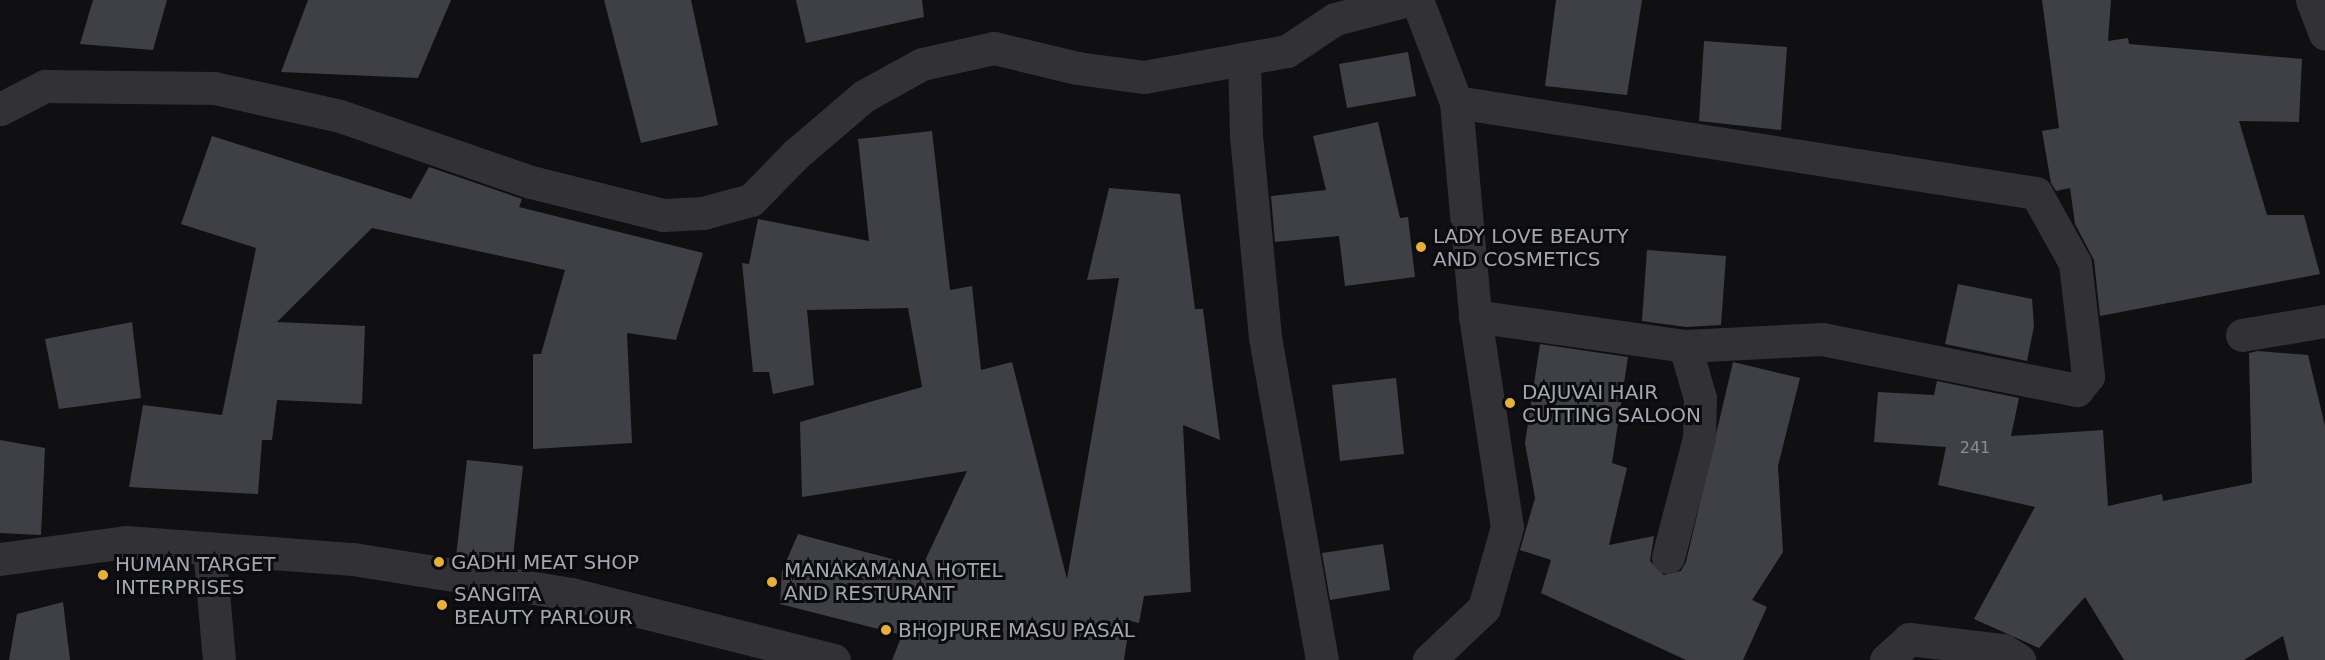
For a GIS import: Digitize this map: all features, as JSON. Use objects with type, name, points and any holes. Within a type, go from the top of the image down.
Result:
[{"type":"street","points":[[0,109],[45,86],[214,88],[340,116],[531,182],[663,215],[703,213],[752,200],[796,154],[864,96],[922,64],[994,48],[1077,68],[1144,77],[1287,51],[1335,19],[1408,0]]},
{"type":"street","points":[[1417,0],[1456,102],[1475,316],[1507,527],[1484,608],[1429,660]]},
{"type":"street","points":[[2312,0],[2325,34]]},
{"type":"street","points":[[1244,58],[1246,136],[1265,337],[1322,660]]},
{"type":"street","points":[[1456,102],[2036,194],[2075,263],[2088,376],[2078,390],[1822,339],[1685,346],[1475,316]]},
{"type":"street","points":[[2242,335],[2325,321]]},
{"type":"street","points":[[1668,556],[1699,438],[1700,398],[1685,346]]},
{"type":"street","points":[[0,559],[126,542],[352,559],[571,594],[834,660]]},
{"type":"street","points":[[209,548],[219,660]]},
{"type":"street","points":[[1886,660],[1909,639],[2003,650],[2019,660]]},
{"type":"building","points":[[93,0],[167,0],[153,50],[80,44]]},
{"type":"building","points":[[308,0],[451,0],[418,78],[281,72]]},
{"type":"building","points":[[604,0],[691,0],[718,125],[641,143]]},
{"type":"building","points":[[796,0],[922,0],[924,17],[806,43]]},
{"type":"building","points":[[1556,0],[1642,0],[1627,95],[1545,86]]},
{"type":"building","points":[[2042,0],[2111,0],[2108,41],[2128,38],[2129,44],[2302,59],[2299,122],[2239,121],[2267,215],[2304,215],[2320,274],[2100,316],[2094,260],[2075,224],[2070,188],[2056,191],[2051,183],[2042,131],[2059,128]]},
{"type":"building","points":[[1704,41],[1787,47],[1781,130],[1699,121]]},
{"type":"building","points":[[1408,52],[1416,96],[1347,108],[1339,64]]},
{"type":"building","points":[[1378,122],[1400,218],[1408,217],[1415,277],[1345,286],[1339,236],[1275,242],[1271,196],[1326,190],[1313,136]]},
{"type":"building","points":[[932,131],[950,290],[972,286],[981,370],[1012,362],[1067,579],[1119,278],[1087,280],[1109,188],[1180,194],[1195,309],[1203,309],[1220,440],[1183,425],[1191,592],[1144,596],[1139,623],[1130,621],[1124,660],[892,660],[902,635],[780,604],[782,571],[798,534],[922,567],[967,471],[802,497],[800,422],[922,387],[908,308],[807,310],[814,385],[773,394],[769,372],[753,372],[742,263],[749,264],[758,219],[869,241],[858,139]]},
{"type":"building","points":[[212,136],[411,199],[429,167],[522,199],[519,207],[703,253],[676,340],[627,333],[632,443],[533,449],[533,354],[541,354],[565,270],[372,228],[277,322],[365,326],[362,404],[277,400],[272,440],[262,440],[258,494],[129,487],[143,405],[222,415],[256,248],[181,224]]},
{"type":"building","points":[[1647,250],[1726,256],[1721,325],[1686,327],[1642,321]]},
{"type":"building","points":[[1958,284],[2032,299],[2034,326],[2027,361],[1945,344]]},
{"type":"building","points":[[132,322],[141,398],[59,409],[45,339]]},
{"type":"building","points":[[1540,344],[1628,357],[1612,463],[1627,468],[1609,545],[1654,536],[1650,561],[1664,575],[1681,571],[1686,562],[1733,362],[1800,378],[1778,466],[1783,552],[1752,600],[1767,607],[1743,660],[1686,660],[1541,593],[1551,560],[1520,550],[1535,498],[1525,443]]},
{"type":"building","points":[[2258,351],[2308,355],[2325,426],[2325,660],[2289,660],[2283,636],[2244,660],[2124,660],[2085,597],[2039,648],[1974,619],[2035,507],[1938,485],[1946,447],[1874,442],[1878,392],[1934,395],[1937,381],[2019,398],[2011,436],[2103,430],[2108,506],[2162,494],[2163,501],[2252,483],[2249,353]]},
{"type":"building","points":[[1396,378],[1404,454],[1340,461],[1332,385]]},
{"type":"building","points":[[0,440],[45,448],[41,535],[0,533]]},
{"type":"building","points":[[467,460],[523,466],[512,565],[456,557]]},
{"type":"building","points":[[1383,544],[1390,590],[1330,600],[1322,553]]},
{"type":"building","points":[[63,602],[70,660],[9,660],[17,614]]},
{"type":"place","name":"LADY LOVE BEAUTY AND COSMETICS","points":[[1421,247]]},
{"type":"place","name":"DAJUVAI HAIR CUTTING SALOON","points":[[1510,403]]},
{"type":"place","name":"GADHI MEAT SHOP","points":[[439,562]]},
{"type":"place","name":"HUMAN TARGET INTERPRISES","points":[[103,575]]},
{"type":"place","name":"MANAKAMANA HOTEL AND RESTURANT","points":[[772,582]]},
{"type":"place","name":"SANGITA BEAUTY PARLOUR","points":[[442,605]]},
{"type":"place","name":"BHOJPURE MASU PASAL","points":[[886,630]]}]
